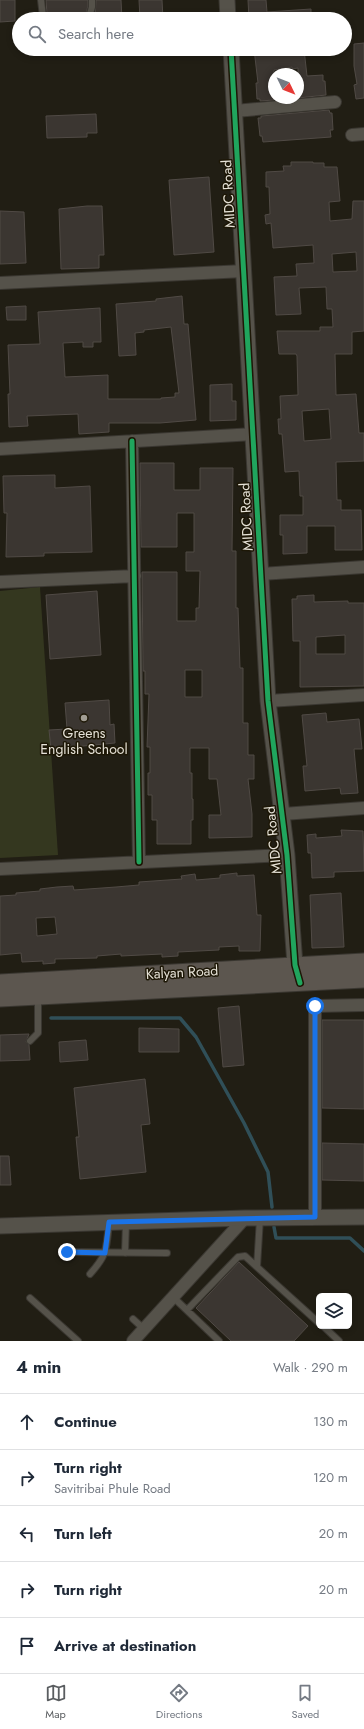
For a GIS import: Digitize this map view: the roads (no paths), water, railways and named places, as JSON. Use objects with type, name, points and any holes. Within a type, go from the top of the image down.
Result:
[{"type":"main road","name":"Kalyan Road","points":[[0,983],[364,962]]},
{"type":"main road","name":"Kalyan Road","points":[[0,998],[364,979]]},
{"type":"street","points":[[227,0],[228,12]]},
{"type":"street","name":"MIDC Road","points":[[231,56],[254,434],[268,701],[283,814],[295,965],[300,983]]},
{"type":"street","points":[[235,111],[335,102]]},
{"type":"street","points":[[0,283],[244,271]]},
{"type":"street","points":[[0,448],[254,434]]},
{"type":"street","points":[[132,441],[140,862]]},
{"type":"street","points":[[261,574],[364,567]]},
{"type":"street","points":[[0,582],[135,576]]},
{"type":"street","points":[[268,701],[364,695]]},
{"type":"street","points":[[283,814],[364,808]]},
{"type":"street","points":[[0,869],[287,855]]},
{"type":"street","points":[[315,1217],[315,1006],[364,1005]]},
{"type":"street","points":[[0,1226],[245,1218],[364,1217]]},
{"type":"street","points":[[132,1341],[245,1218]]},
{"type":"lane","points":[[41,0],[42,12]]},
{"type":"lane","points":[[90,12],[92,0]]},
{"type":"lane","points":[[30,1041],[38,1033],[38,996]]},
{"type":"lane","points":[[257,1267],[260,1218]]},
{"type":"lane","points":[[90,1274],[102,1261],[105,1253],[109,1222]]},
{"type":"lane","points":[[125,1253],[126,1222]]},
{"type":"lane","points":[[67,1252],[167,1253]]},
{"type":"lane","points":[[187,1310],[238,1257],[245,1256],[316,1320]]},
{"type":"lane","points":[[173,1297],[220,1341]]},
{"type":"lane","points":[[30,1298],[78,1341]]},
{"type":"lane","points":[[132,1319],[144,1329]]},
{"type":"lane","points":[[326,1329],[339,1341]]},
{"type":"waterway","points":[[51,1018],[180,1018],[196,1037],[244,1123],[268,1172],[272,1207]]},
{"type":"waterway","points":[[274,1227],[276,1238],[350,1238],[364,1251]]},
{"type":"place","name":"Greens English School","points":[[84,718]]}]
